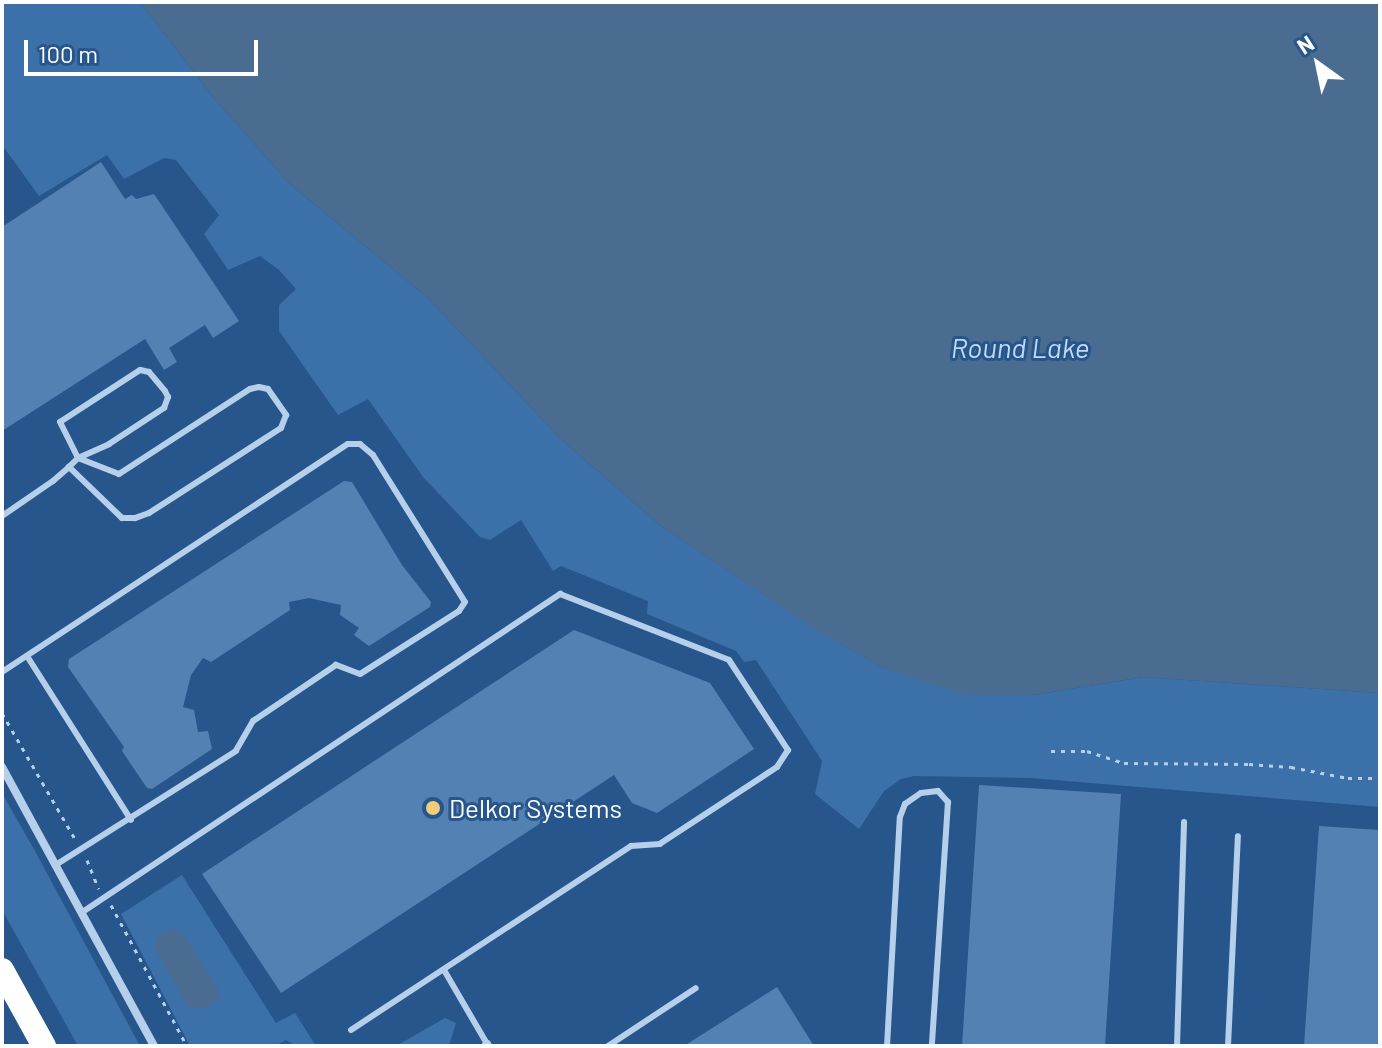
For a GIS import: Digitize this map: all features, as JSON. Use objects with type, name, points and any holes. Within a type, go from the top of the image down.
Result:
[{"type":"highway","points":[[2,970],[44,1046]]},
{"type":"street","points":[[2,767],[154,1046]]},
{"type":"lane","points":[[2,516],[78,458],[109,444],[167,404],[168,397],[149,372],[145,370],[133,374],[60,422],[78,458],[119,474],[250,389],[259,387],[268,389],[286,415],[281,428],[149,513],[135,518],[122,518],[69,467]]},
{"type":"lane","points":[[2,672],[348,444],[360,444],[373,455],[465,602],[459,611],[360,674],[336,665],[253,721],[236,751],[56,865]]},
{"type":"lane","points":[[81,913],[560,594],[729,660],[788,750],[777,767],[660,844],[631,846],[351,1030]]},
{"type":"lane","points":[[27,656],[131,820]]},
{"type":"lane","points":[[887,1046],[900,817],[905,804],[921,793],[938,791],[948,802],[932,1046]]},
{"type":"lane","points":[[1177,1046],[1184,822]]},
{"type":"lane","points":[[1228,1046],[1238,836]]},
{"type":"lane","points":[[444,970],[486,1045]]},
{"type":"lane","points":[[608,1046],[696,988]]},
{"type":"path","points":[[2,713],[81,850],[93,880],[187,1046]]},
{"type":"path","points":[[1051,751],[1087,751],[1124,763],[1249,764],[1291,767],[1348,778],[1380,778]]},
{"type":"shaded area","points":[[2,2],[140,2],[214,98],[289,183],[428,298],[562,440],[660,525],[814,628],[883,668],[1034,695],[1143,677],[1380,693],[1380,807],[1030,778],[914,776],[901,779],[884,791],[859,829],[815,794],[822,761],[756,660],[744,662],[736,651],[647,614],[648,601],[561,566],[553,571],[521,520],[490,540],[480,537],[423,477],[368,399],[338,415],[279,331],[279,305],[296,289],[279,270],[260,256],[228,270],[204,234],[219,215],[176,160],[164,158],[124,179],[107,155],[39,196],[2,145]]},
{"type":"shaded area","points":[[2,793],[140,1046],[78,1046],[2,910]]},
{"type":"shaded area","points":[[182,875],[276,1023],[295,1013],[316,1046],[296,1046],[286,1040],[274,1046],[190,1046],[121,914]]},
{"type":"shaded area","points":[[445,1018],[456,1023],[449,1046],[396,1046]]},
{"type":"water","name":"Round Lake","points":[[140,2],[1380,2],[1380,693],[1143,677],[1034,695],[966,695],[883,668],[813,628],[660,525],[562,440],[428,298],[289,183],[214,98]]},
{"type":"water","points":[[171,929],[184,935],[218,989],[217,1001],[203,1009],[188,1007],[154,947],[160,934]]},
{"type":"building","points":[[101,162],[125,199],[132,195],[136,199],[154,194],[239,321],[213,338],[205,325],[169,348],[177,362],[164,370],[145,339],[2,431],[2,227]]},
{"type":"building","points":[[344,481],[352,482],[402,565],[431,602],[430,607],[369,646],[354,635],[359,628],[340,615],[341,605],[309,598],[289,602],[290,610],[211,662],[203,658],[191,675],[183,707],[194,710],[198,732],[208,731],[212,749],[152,789],[147,788],[122,751],[124,747],[68,667],[69,659]]},
{"type":"building","name":"Delkor Systems","points":[[574,630],[710,683],[754,749],[657,813],[632,803],[614,775],[281,993],[202,874]]},
{"type":"building","points":[[979,785],[1121,794],[1105,1046],[962,1046]]},
{"type":"building","points":[[1319,826],[1380,830],[1380,1046],[1304,1046]]},
{"type":"building","points":[[777,987],[814,1046],[684,1046]]},
{"type":"place","name":"Delkor Systems","points":[[433,808]]}]
